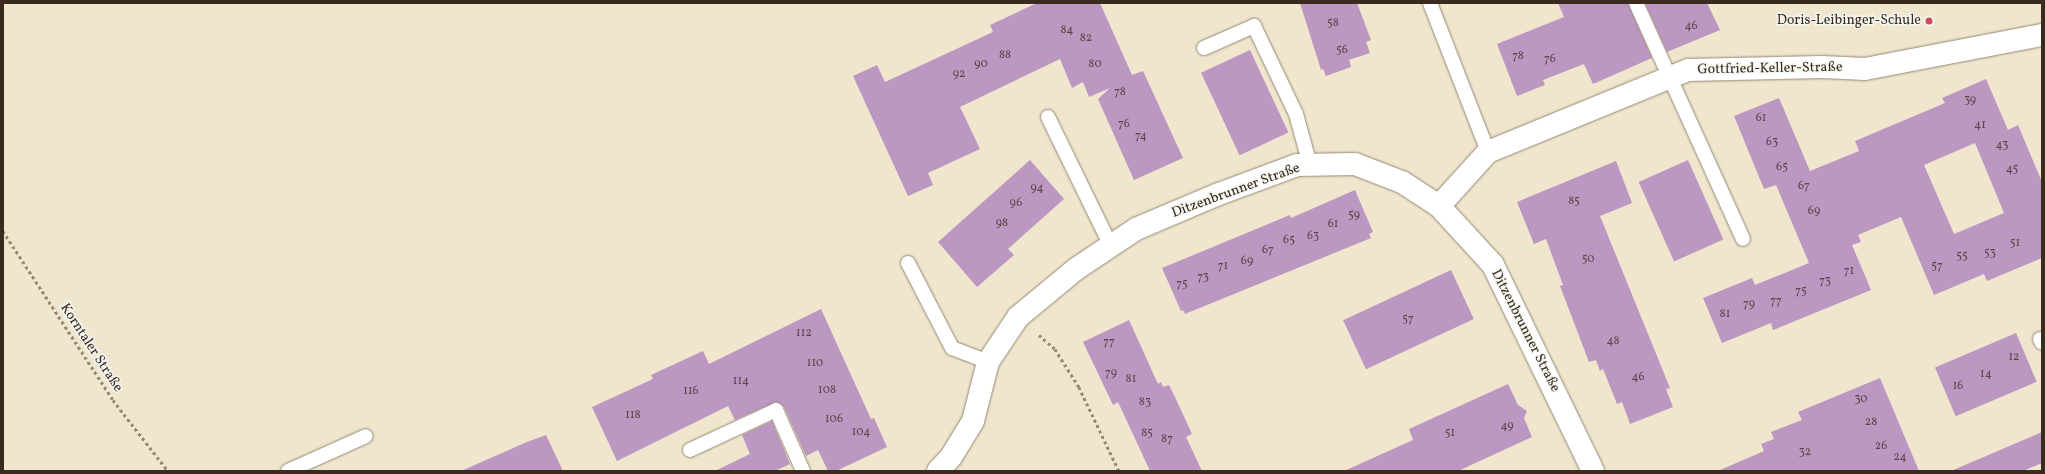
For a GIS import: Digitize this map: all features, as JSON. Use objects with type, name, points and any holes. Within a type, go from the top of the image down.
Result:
[{"type":"street","name":"Gottfried-Keller-Straße","points":[[1439,206],[1488,152],[1688,70],[1822,66],[1865,68],[2042,35]]},
{"type":"street","name":"Ditzenbrunner Straße","points":[[938,471],[951,457],[973,421],[988,362],[1018,317],[1076,269],[1136,229],[1218,194],[1298,165],[1355,164],[1402,182],[1439,206],[1493,265],[1593,471]]},
{"type":"lane","points":[[1430,3],[1488,152]]},
{"type":"lane","points":[[1636,3],[1668,78],[1742,239]]},
{"type":"lane","points":[[1204,48],[1254,26],[1296,114],[1310,165]]},
{"type":"lane","points":[[1048,117],[1111,246]]},
{"type":"lane","points":[[908,263],[952,348],[988,362]]},
{"type":"lane","points":[[690,450],[776,410],[803,471]]},
{"type":"lane","points":[[288,471],[366,436]]},
{"type":"path","name":"Korntaler Straße","points":[[3,231],[113,400],[168,471]]},
{"type":"path","points":[[1018,317],[1055,349],[1079,387],[1119,471]]},
{"type":"building","points":[[1037,3],[1100,3],[1132,75],[1143,71],[1183,158],[1134,180],[1098,99],[1110,88],[1089,97],[1083,82],[1072,88],[1060,59],[960,107],[980,149],[928,173],[933,185],[908,196],[853,76],[877,65],[885,82],[993,32],[990,25]]},
{"type":"building","points":[[1300,3],[1357,3],[1371,40],[1366,42],[1370,53],[1349,60],[1351,67],[1326,76],[1323,69],[1321,70]]},
{"type":"building","points":[[1558,3],[1628,3],[1652,58],[1593,84],[1584,64],[1543,80],[1545,85],[1517,96],[1497,44],[1564,17]]},
{"type":"building","points":[[1645,3],[1707,3],[1720,30],[1667,52]]},
{"type":"building","points":[[1250,50],[1288,132],[1240,155],[1201,73]]},
{"type":"building","points":[[1986,79],[2008,130],[2018,125],[2042,182],[2042,258],[1987,281],[1984,274],[1934,295],[1901,217],[1858,235],[1861,242],[1852,245],[1871,290],[1773,330],[1771,323],[1722,343],[1703,298],[1752,278],[1755,285],[1809,263],[1776,185],[1764,189],[1734,116],[1779,98],[1810,171],[1859,151],[1855,141],[1945,103],[1942,98]],"holes":[[[1975,143],[2004,213],[1954,234],[1924,165]]]},
{"type":"building","points":[[1030,160],[1064,199],[1008,249],[1014,255],[977,287],[938,242]]},
{"type":"building","points":[[1688,160],[1723,239],[1674,261],[1639,182]]},
{"type":"building","points":[[1616,161],[1632,203],[1600,216],[1670,388],[1666,389],[1673,407],[1630,424],[1622,402],[1617,404],[1603,369],[1600,371],[1596,360],[1589,362],[1560,286],[1563,285],[1546,239],[1534,244],[1517,202]]},
{"type":"building","points":[[1355,190],[1373,232],[1369,234],[1371,238],[1185,314],[1183,310],[1181,311],[1162,268],[1290,215],[1291,218]]},
{"type":"building","points":[[1451,270],[1474,319],[1366,369],[1343,320]]},
{"type":"building","points":[[821,309],[871,419],[874,418],[887,447],[836,471],[828,471],[818,450],[806,456],[784,407],[776,402],[735,420],[728,406],[617,461],[592,407],[653,379],[651,375],[703,351],[709,364]]},
{"type":"building","points":[[1129,320],[1158,384],[1161,382],[1163,387],[1169,385],[1175,397],[1192,434],[1186,437],[1202,471],[1150,471],[1118,402],[1113,405],[1083,342]]},
{"type":"building","points":[[2016,333],[2037,382],[1956,416],[1935,367]]},
{"type":"building","points":[[1880,378],[1919,471],[1718,471],[1764,451],[1761,444],[1774,439],[1771,432],[1802,420],[1798,412]]},
{"type":"building","points":[[1508,384],[1518,405],[1527,411],[1524,418],[1532,437],[1458,471],[1344,471],[1413,440],[1409,429]]},
{"type":"building","points":[[772,421],[790,464],[775,471],[715,471],[750,454],[742,435]]},
{"type":"building","points":[[2042,432],[2042,463],[2023,471],[1951,471]]},
{"type":"building","points":[[546,435],[563,471],[461,471],[527,442]]},
{"type":"place","name":"Doris-Leibinger-Schule","points":[[1929,21]]}]
